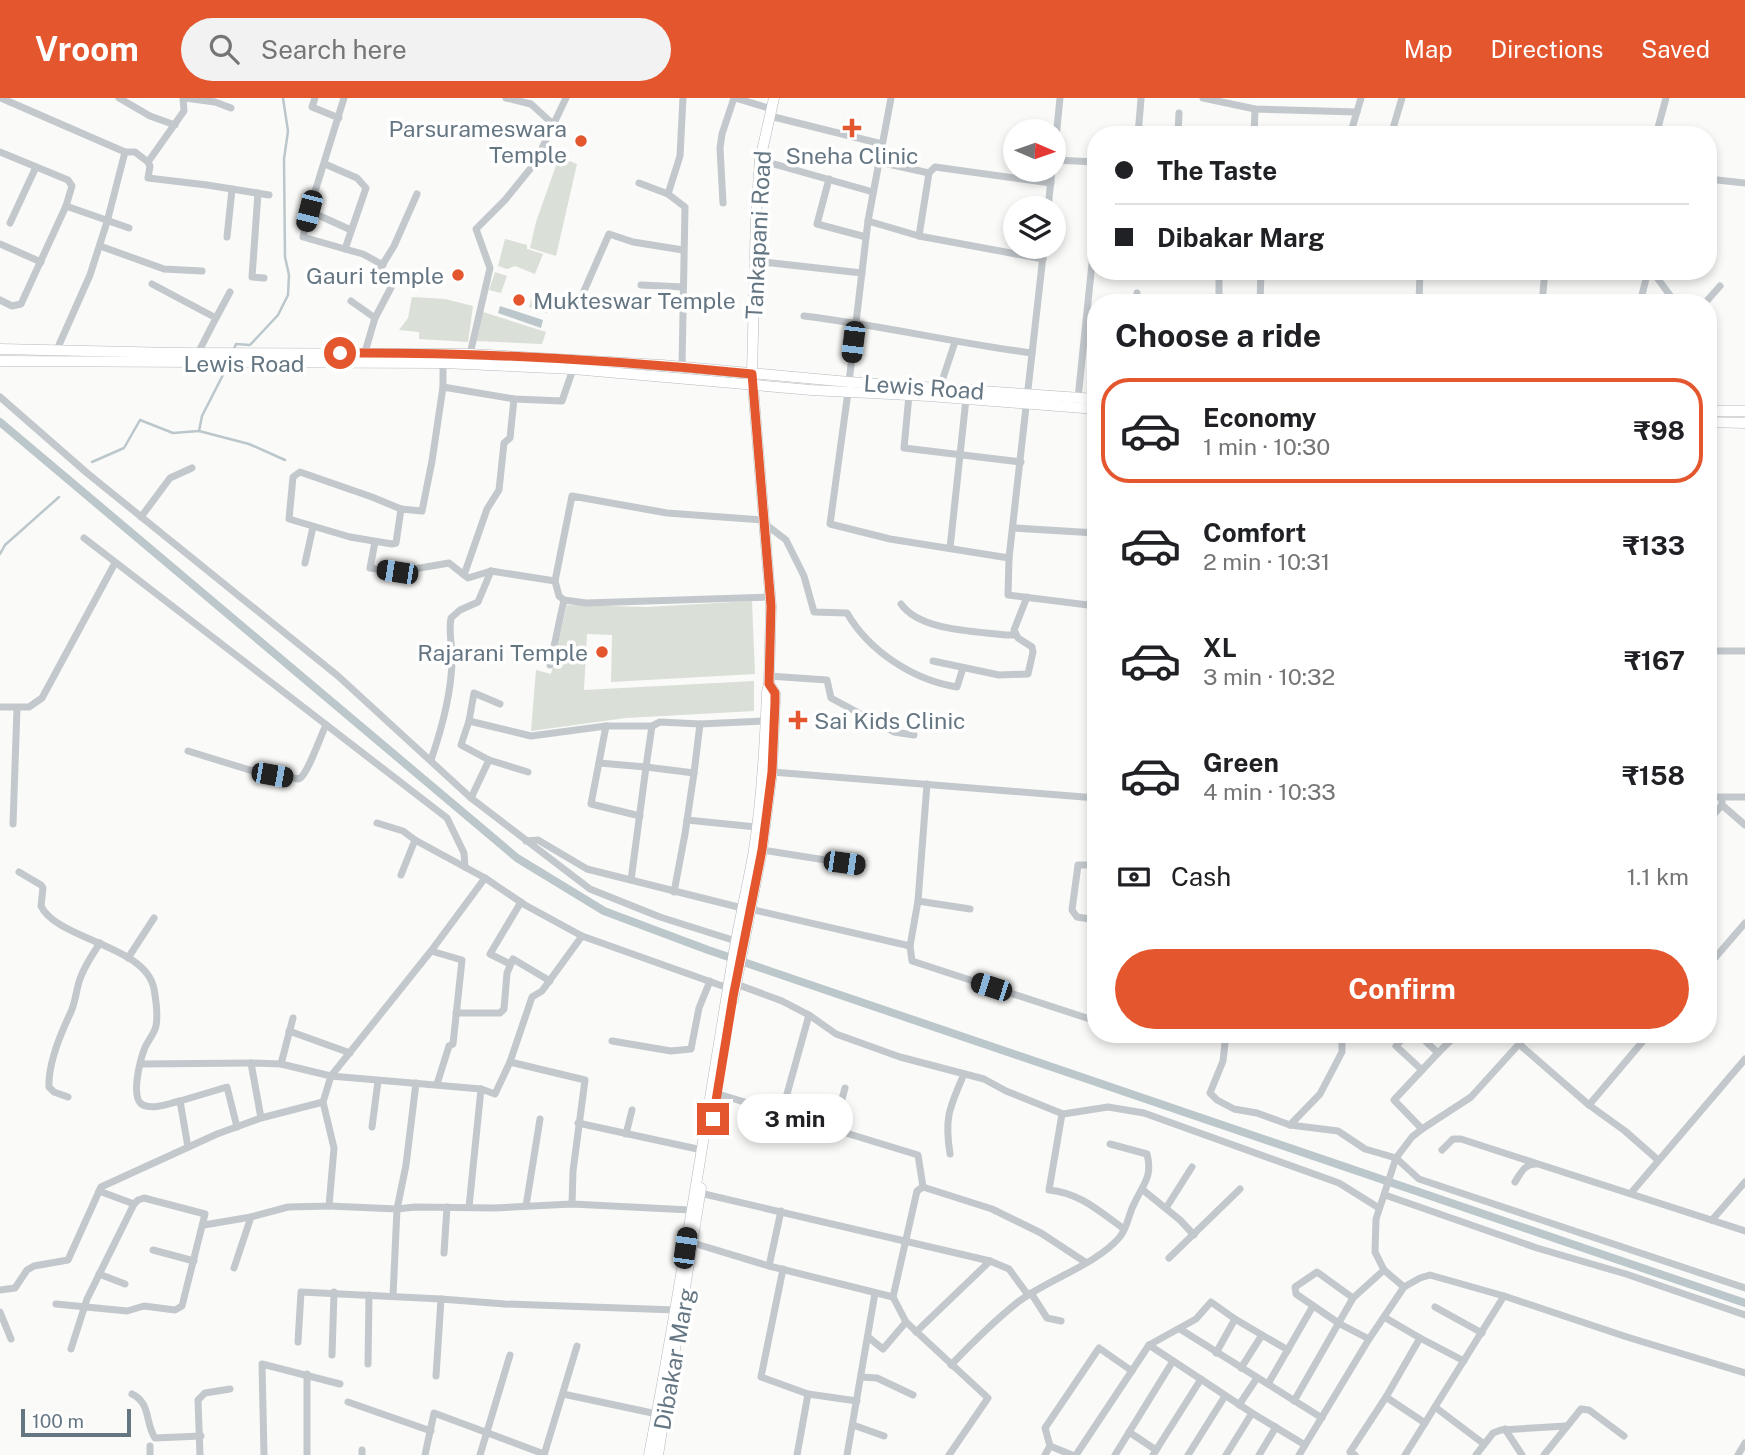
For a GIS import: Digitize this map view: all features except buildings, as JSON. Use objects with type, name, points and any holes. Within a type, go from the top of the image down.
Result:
[{"type":"main road","name":"Tankapani Road","points":[[752,379],[754,261],[760,160],[774,98]]},
{"type":"main road","name":"Lewis Road","points":[[0,349],[55,356]]},
{"type":"main road","name":"Lewis Road","points":[[248,358],[365,352],[470,354],[682,367],[738,378]]},
{"type":"main road","name":"Lewis Road","points":[[154,358],[198,353],[224,358]]},
{"type":"main road","name":"Lewis Road","points":[[0,360],[55,356],[443,363],[738,378],[966,399],[1087,398]]},
{"type":"main road","name":"Dibakar Marg","points":[[658,1455],[693,1243],[695,1201],[718,1094],[734,971],[746,908],[769,680],[770,597],[752,379]]},
{"type":"main road","name":"Lewis Road","points":[[848,387],[940,387],[1087,408]]},
{"type":"main road","points":[[1717,411],[1745,411]]},
{"type":"main road","points":[[1717,422],[1745,423]]},
{"type":"main road","name":"Dibakar Marg","points":[[746,908],[762,850],[772,772],[775,693],[769,680]]},
{"type":"main road","name":"Dibakar Marg","points":[[649,1455],[732,986]]},
{"type":"street","points":[[1,98],[125,152],[135,152],[148,162],[148,178],[269,195]]},
{"type":"street","points":[[119,98],[150,116],[175,125]]},
{"type":"street","points":[[148,162],[184,111],[184,98],[215,102],[231,108]]},
{"type":"street","points":[[315,98],[312,107],[339,118]]},
{"type":"street","points":[[344,98],[303,237],[363,254],[383,265]]},
{"type":"street","points":[[506,98],[531,104],[554,125]]},
{"type":"street","points":[[470,354],[489,268],[476,229],[505,200],[535,163],[566,98]]},
{"type":"street","points":[[668,194],[680,156],[683,98]]},
{"type":"street","points":[[723,203],[720,148],[722,134],[735,98],[771,113],[882,144]]},
{"type":"street","points":[[891,98],[867,221],[830,524],[890,539],[1009,558]]},
{"type":"street","points":[[1058,119],[1060,98]]},
{"type":"street","points":[[1203,98],[1255,109],[1357,112]]},
{"type":"street","points":[[1353,126],[1361,98]]},
{"type":"street","points":[[1394,126],[1402,98]]},
{"type":"street","points":[[1658,126],[1665,98]]},
{"type":"street","points":[[1138,126],[1140,99]]},
{"type":"street","points":[[1254,126],[1255,109]]},
{"type":"street","points":[[1178,126],[1179,113]]},
{"type":"street","points":[[0,152],[71,182],[66,206],[21,304],[12,306],[0,300]]},
{"type":"street","points":[[55,356],[100,246],[125,152]]},
{"type":"street","points":[[760,160],[873,192]]},
{"type":"street","points":[[1066,160],[1087,161]]},
{"type":"street","points":[[879,162],[929,173]]},
{"type":"street","points":[[325,164],[357,178],[366,188],[345,250]]},
{"type":"street","points":[[10,223],[36,167]]},
{"type":"street","points":[[919,236],[929,173],[934,167],[1051,183],[1049,196]]},
{"type":"street","points":[[829,179],[817,223],[866,237]]},
{"type":"street","points":[[1717,180],[1745,183]]},
{"type":"street","points":[[639,183],[668,194],[685,207],[682,367]]},
{"type":"street","points":[[227,237],[232,189]]},
{"type":"street","points":[[258,193],[252,277],[264,278]]},
{"type":"street","points":[[370,363],[365,352],[376,318],[395,279],[378,272],[394,246],[417,194]]},
{"type":"street","points":[[66,206],[128,228]]},
{"type":"street","points":[[309,211],[351,230]]},
{"type":"street","points":[[867,221],[919,236],[1003,252]]},
{"type":"street","points":[[580,300],[609,234],[633,242],[683,250]]},
{"type":"street","points":[[0,244],[41,262]]},
{"type":"street","points":[[100,246],[164,269],[202,271]]},
{"type":"street","points":[[1043,259],[1009,558],[1008,595],[1087,605]]},
{"type":"street","points":[[754,261],[862,273]]},
{"type":"street","points":[[1657,280],[1669,294]]},
{"type":"street","points":[[152,284],[216,318]]},
{"type":"street","points":[[641,285],[683,287]]},
{"type":"street","points":[[1713,294],[1720,286]]},
{"type":"street","points":[[198,353],[230,292]]},
{"type":"street","points":[[351,301],[376,318]]},
{"type":"street","points":[[1078,398],[1087,312]]},
{"type":"street","points":[[804,316],[856,322],[955,342],[1032,353]]},
{"type":"street","points":[[940,387],[955,342]]},
{"type":"street","points":[[401,509],[396,543],[392,544],[313,527],[289,519],[293,477],[300,472],[401,509],[422,511],[443,387],[443,363]]},
{"type":"street","points":[[443,387],[514,399],[562,401],[573,369]]},
{"type":"street","points":[[909,395],[904,448],[1021,462]]},
{"type":"street","points":[[0,397],[141,517],[338,676],[471,798],[590,889],[739,946]]},
{"type":"street","points":[[464,575],[487,509],[499,490],[505,443],[510,438],[514,399]]},
{"type":"street","points":[[950,548],[966,399]]},
{"type":"street","points":[[141,517],[170,478],[192,468]]},
{"type":"street","points":[[770,597],[586,603],[564,600],[559,596],[555,581],[572,496],[667,513],[763,521],[786,540],[804,576],[814,612],[847,613],[859,632],[875,649],[913,671],[945,684],[957,687],[963,668]]},
{"type":"street","points":[[305,563],[313,527]]},
{"type":"street","points":[[1014,528],[1087,532]]},
{"type":"street","points":[[83,538],[447,818],[464,853],[465,867]]},
{"type":"street","points":[[375,542],[370,568],[397,572],[449,563],[468,578],[491,571],[555,581]]},
{"type":"street","points":[[0,708],[29,708],[42,698],[115,563]]},
{"type":"street","points":[[432,760],[445,718],[451,678],[451,618],[460,610],[478,602],[491,571]]},
{"type":"street","points":[[1015,635],[1016,624],[1027,597]]},
{"type":"street","points":[[550,665],[564,600]]},
{"type":"street","points":[[901,604],[908,614],[928,623],[1015,635],[1032,647],[1033,652],[1028,674],[999,674],[933,661]]},
{"type":"street","points":[[1717,651],[1745,651]]},
{"type":"street","points":[[769,680],[827,680],[831,698],[894,732],[914,735]]},
{"type":"street","points":[[500,704],[474,693],[461,745],[489,760],[528,772]]},
{"type":"street","points":[[13,824],[18,708]]},
{"type":"street","points":[[469,721],[531,736],[606,726],[652,726],[660,722],[700,724],[765,721]]},
{"type":"street","points":[[674,892],[700,724]]},
{"type":"street","points":[[188,751],[256,772],[299,779],[308,771],[326,725]]},
{"type":"street","points":[[606,726],[591,804],[640,816]]},
{"type":"street","points":[[631,880],[652,726]]},
{"type":"street","points":[[471,798],[489,760]]},
{"type":"street","points":[[599,763],[694,773]]},
{"type":"street","points":[[772,772],[1087,797]]},
{"type":"street","points":[[927,784],[918,901],[910,946],[912,961],[1087,1018]]},
{"type":"street","points":[[1717,800],[1745,797]]},
{"type":"street","points":[[1717,807],[1721,801]]},
{"type":"street","points":[[1721,801],[1745,825]]},
{"type":"street","points":[[687,820],[756,827]]},
{"type":"street","points":[[377,823],[403,831],[582,936],[710,981],[782,1001],[809,1014],[836,1034],[900,1057],[984,1079],[1062,1114],[1108,1107],[1144,1113],[1339,1183],[1379,1208]]},
{"type":"street","points":[[526,841],[535,839],[587,869],[674,892],[910,946]]},
{"type":"street","points":[[401,875],[415,840]]},
{"type":"street","points":[[762,850],[863,866]]},
{"type":"street","points":[[1087,865],[1078,865],[1072,910],[1077,917],[1087,919]]},
{"type":"street","points":[[19,872],[43,888],[41,906],[49,916],[128,958],[146,973],[154,988],[156,1027],[144,1050],[136,1087],[137,1100],[142,1105],[158,1105],[227,1087],[237,1127]]},
{"type":"street","points":[[329,1206],[334,1148],[323,1102],[331,1076],[431,951],[485,878]]},
{"type":"street","points":[[918,901],[970,909]]},
{"type":"street","points":[[510,964],[490,954],[521,902]]},
{"type":"street","points":[[128,958],[154,918]]},
{"type":"street","points":[[1717,956],[1745,923]]},
{"type":"street","points":[[141,1064],[281,1064],[331,1076],[437,1084],[481,1089],[495,1094],[510,1062],[532,998],[542,991],[582,936]]},
{"type":"street","points":[[68,1097],[49,1087],[52,1062],[61,1030],[74,1004],[79,979],[100,943]]},
{"type":"street","points":[[431,951],[462,960],[453,1044],[449,1046],[437,1084]]},
{"type":"street","points":[[456,1013],[500,1013],[503,1009],[507,973],[513,959],[550,981]]},
{"type":"street","points":[[612,1041],[671,1051],[691,1049],[699,1007],[710,981]]},
{"type":"street","points":[[782,1112],[809,1014]]},
{"type":"street","points":[[281,1064],[293,1018]]},
{"type":"street","points":[[289,1031],[350,1053]]},
{"type":"street","points":[[1225,1043],[1223,1061],[1210,1093],[1234,1109],[1257,1113],[1290,1125],[1338,1131],[1365,1149],[1396,1158],[1419,1179],[1745,1288]]},
{"type":"street","points":[[1290,1125],[1320,1094],[1342,1052],[1342,1043]]},
{"type":"street","points":[[1399,1043],[1396,1046],[1422,1070]]},
{"type":"street","points":[[1427,1043],[1438,1053]]},
{"type":"street","points":[[1422,1129],[1394,1100],[1448,1043]]},
{"type":"street","points":[[1589,1105],[1641,1043]]},
{"type":"street","points":[[1404,1287],[1384,1270],[1375,1252],[1374,1235],[1379,1208],[1396,1158],[1412,1137],[1471,1097],[1519,1044],[1658,1160]]},
{"type":"street","points":[[1631,1193],[1745,1059]]},
{"type":"street","points":[[510,1062],[584,1080],[572,1204]]},
{"type":"street","points":[[251,1063],[261,1118]]},
{"type":"street","points":[[950,1154],[946,1129],[949,1109],[964,1074]]},
{"type":"street","points":[[372,1127],[378,1081]]},
{"type":"street","points":[[393,1296],[397,1209],[406,1166],[416,1083]]},
{"type":"street","points":[[834,1128],[845,1088]]},
{"type":"street","points":[[469,1207],[481,1089]]},
{"type":"street","points":[[718,1094],[918,1155],[923,1187]]},
{"type":"street","points":[[180,1101],[188,1147]]},
{"type":"street","points":[[0,1290],[15,1288],[27,1270],[34,1266],[68,1260],[104,1185],[237,1127],[323,1102]]},
{"type":"street","points":[[626,1134],[632,1110]]},
{"type":"street","points":[[1062,1114],[1049,1190],[1067,1191],[1089,1203],[1124,1229]]},
{"type":"street","points":[[526,1206],[540,1119]]},
{"type":"street","points":[[578,1123],[702,1150]]},
{"type":"street","points":[[1442,1150],[1453,1139],[1461,1139],[1745,1231]]},
{"type":"street","points":[[951,1365],[987,1327],[1030,1294],[1085,1262],[1118,1238],[1148,1180],[1149,1162],[1147,1154],[1110,1144]]},
{"type":"street","points":[[1514,1182],[1529,1164],[1541,1164]]},
{"type":"street","points":[[1166,1208],[1192,1167]]},
{"type":"street","points":[[1712,1220],[1745,1182]]},
{"type":"street","points":[[923,1187],[917,1191],[893,1297],[906,1322],[988,1398],[949,1455]]},
{"type":"street","points":[[923,1187],[992,1209],[1041,1233],[1085,1262]]},
{"type":"street","points":[[1169,1258],[1240,1189]]},
{"type":"street","points":[[1143,1190],[1194,1235]]},
{"type":"street","points":[[99,1191],[134,1204]]},
{"type":"street","points":[[1386,1192],[1537,1248],[1745,1315]]},
{"type":"street","points":[[56,1304],[84,1308],[127,1311],[150,1305],[179,1309],[206,1217],[203,1213],[144,1198],[138,1200],[99,1274],[84,1308],[71,1349]]},
{"type":"street","points":[[204,1225],[288,1207],[397,1209],[695,1201],[781,1212],[990,1261],[1009,1269],[1047,1318],[1061,1321]]},
{"type":"street","points":[[444,1253],[447,1207]]},
{"type":"street","points":[[769,1266],[781,1212]]},
{"type":"street","points":[[234,1268],[251,1217]]},
{"type":"street","points":[[693,1243],[769,1266],[893,1297]]},
{"type":"street","points":[[153,1250],[194,1261]]},
{"type":"street","points":[[916,1332],[990,1261]]},
{"type":"street","points":[[783,1269],[761,1377],[808,1394],[857,1401]]},
{"type":"street","points":[[1294,1401],[1353,1298],[1384,1270]]},
{"type":"street","points":[[1353,1298],[1317,1272],[1294,1287],[1296,1294],[1313,1306],[1369,1339]]},
{"type":"street","points":[[99,1274],[125,1284]]},
{"type":"street","points":[[1299,1455],[1369,1339],[1404,1287],[1420,1278],[1438,1276],[1745,1373]]},
{"type":"street","points":[[298,1342],[302,1292],[505,1304],[676,1310]]},
{"type":"street","points":[[332,1354],[334,1292]]},
{"type":"street","points":[[847,1455],[874,1293]]},
{"type":"street","points":[[368,1364],[369,1295]]},
{"type":"street","points":[[1405,1455],[1504,1296]]},
{"type":"street","points":[[436,1376],[441,1299]]},
{"type":"street","points":[[1050,1446],[1074,1455],[1149,1345],[1196,1319],[1211,1302],[1288,1350]]},
{"type":"street","points":[[1268,1384],[1313,1306]]},
{"type":"street","points":[[1435,1307],[1482,1333]]},
{"type":"street","points":[[0,1312],[10,1339]]},
{"type":"street","points":[[1384,1317],[1464,1361]]},
{"type":"street","points":[[1216,1353],[1235,1319]]},
{"type":"street","points":[[867,1336],[883,1349],[906,1322]]},
{"type":"street","points":[[1180,1329],[1322,1418]]},
{"type":"street","points":[[1241,1368],[1262,1335]]},
{"type":"street","points":[[1351,1454],[1420,1338]]},
{"type":"street","points":[[1149,1345],[1239,1405],[1306,1445]]},
{"type":"street","points":[[425,1455],[434,1413],[544,1454],[577,1346]]},
{"type":"street","points":[[1045,1455],[1050,1446],[1045,1428],[1099,1348],[1132,1371]]},
{"type":"street","points":[[480,1455],[510,1355]]},
{"type":"street","points":[[1115,1455],[1173,1361]]},
{"type":"street","points":[[264,1455],[262,1364],[340,1384]]},
{"type":"street","points":[[307,1374],[307,1455]]},
{"type":"street","points":[[861,1377],[877,1378],[913,1395]]},
{"type":"street","points":[[1239,1405],[1257,1378]]},
{"type":"street","points":[[1129,1432],[1154,1453],[1201,1379]]},
{"type":"street","points":[[200,1455],[201,1436],[197,1406],[200,1396],[205,1392],[230,1390]]},
{"type":"street","points":[[132,1394],[144,1404],[150,1430],[155,1438],[201,1436]]},
{"type":"street","points":[[563,1394],[657,1414]]},
{"type":"street","points":[[797,1455],[808,1394]]},
{"type":"street","points":[[1188,1455],[1225,1395]]},
{"type":"street","points":[[1386,1396],[1425,1423]]},
{"type":"street","points":[[348,1402],[430,1431]]},
{"type":"street","points":[[1434,1407],[1484,1444]]},
{"type":"street","points":[[1544,1455],[1584,1408],[1625,1436]]},
{"type":"street","points":[[1226,1455],[1252,1413]]},
{"type":"street","points":[[853,1426],[884,1436]]},
{"type":"street","points":[[1476,1455],[1493,1433],[1505,1429],[1566,1426]]},
{"type":"street","points":[[1259,1455],[1276,1427]]},
{"type":"street","points":[[1505,1429],[1522,1455]]},
{"type":"street","points":[[149,1455],[150,1446]]},
{"type":"shaded area","points":[[559,157],[577,164],[556,256],[530,248],[536,222]]},
{"type":"shaded area","points":[[505,239],[527,245],[527,249],[543,254],[535,274],[515,266],[507,269],[498,266]]},
{"type":"shaded area","points":[[495,272],[507,276],[501,293],[489,290]]},
{"type":"shaded area","points":[[533,294],[547,298],[544,305],[549,307],[547,313],[529,307]]},
{"type":"shaded area","points":[[412,297],[445,299],[473,306],[468,342],[419,339],[419,332],[399,330],[408,318]]},
{"type":"shaded area","points":[[500,306],[543,320],[541,328],[498,313]]},
{"type":"shaded area","points":[[483,312],[546,332],[542,344],[476,341]]},
{"type":"shaded area","points":[[752,601],[755,674],[611,682],[612,635],[587,634],[584,690],[754,681],[754,711],[626,718],[531,731],[536,670],[551,674],[567,605],[647,607]]},
{"type":"waterway","points":[[234,349],[236,344],[250,345],[278,315],[288,295],[284,159],[288,131],[283,98]]},
{"type":"waterway","points":[[92,462],[124,448],[140,420],[173,433],[199,431],[202,416],[228,365]]},
{"type":"waterway","points":[[0,422],[517,858],[604,911],[708,950],[1745,1303]]},
{"type":"waterway","points":[[199,431],[249,444],[285,460]]},
{"type":"waterway","points":[[0,554],[5,545],[59,497]]},
{"type":"place","name":"Sneha Clinic","points":[[852,128]]},
{"type":"place","name":"Parsurameswara Temple","points":[[581,141]]},
{"type":"place","name":"Gauri temple","points":[[458,275]]},
{"type":"place","name":"Mukteswar Temple","points":[[519,300]]},
{"type":"place","name":"Rajarani Temple","points":[[602,652]]},
{"type":"place","name":"Sai Kids Clinic","points":[[798,720]]},
{"type":"route","points":[[340,353],[550,358],[752,374],[771,606],[769,684],[775,693],[772,772],[762,850],[733,997],[713,1119]]}]
